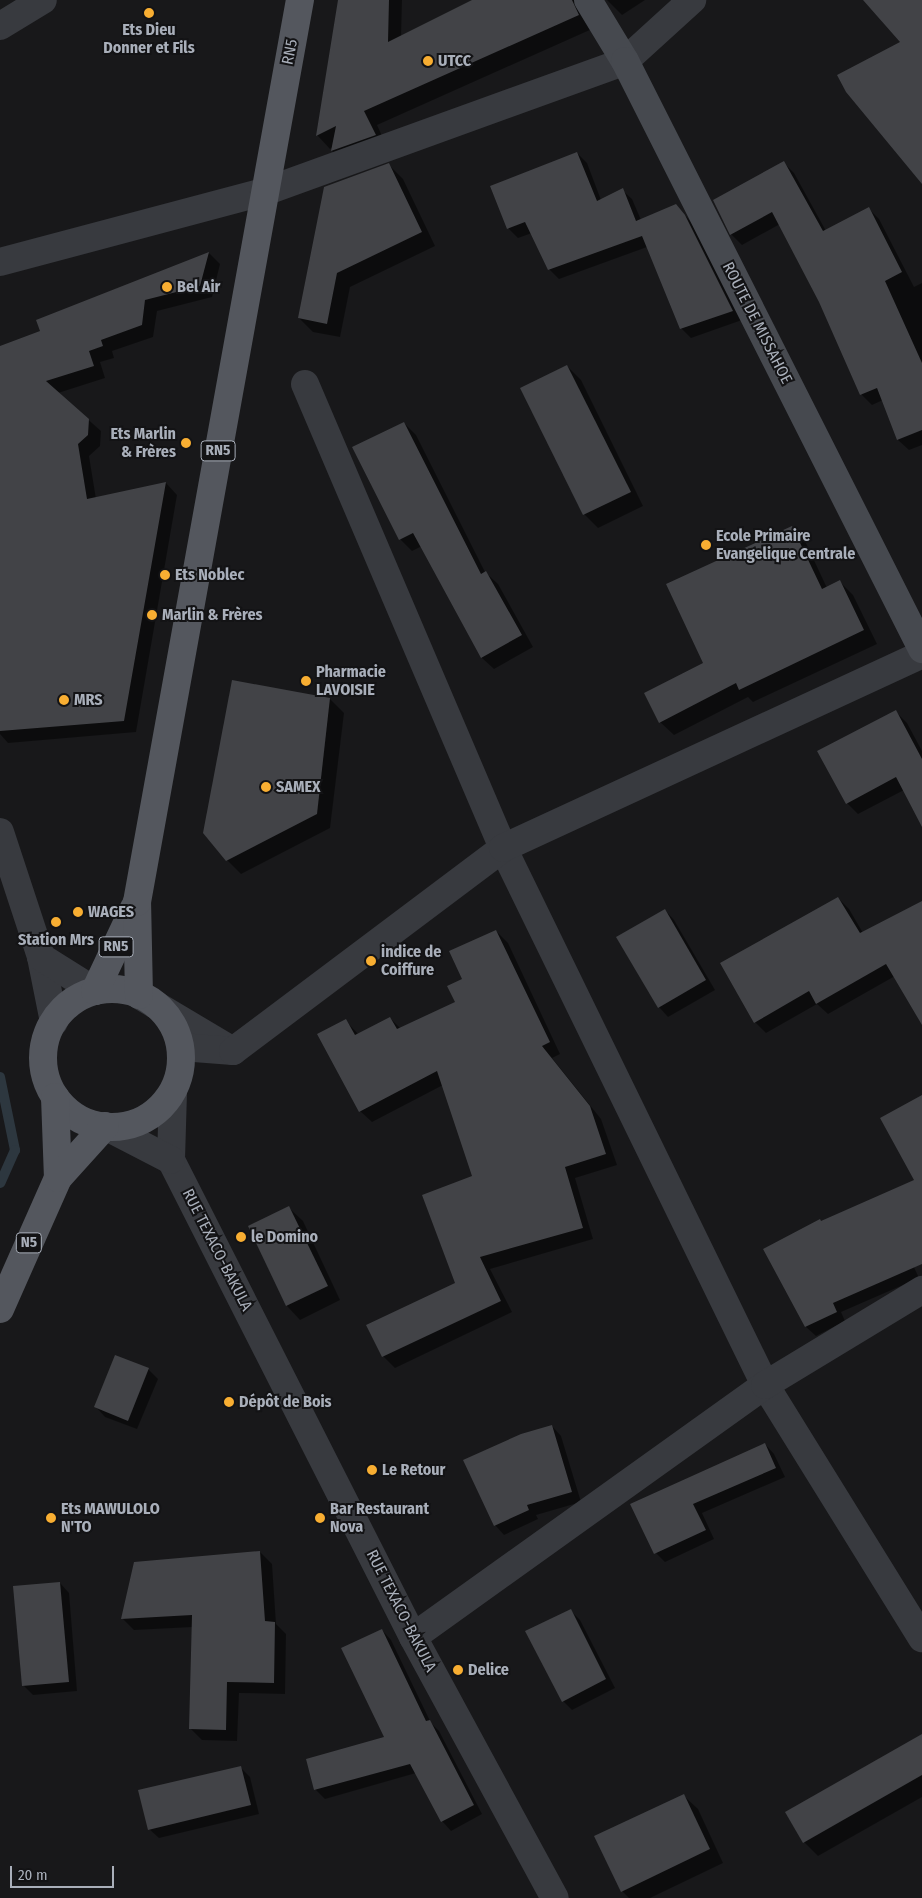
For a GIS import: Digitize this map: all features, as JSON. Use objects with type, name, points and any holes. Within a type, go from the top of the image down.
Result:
[{"type":"main road","name":"RN5","points":[[139,995],[137,902],[300,0]]},
{"type":"main road","name":"ROUTE DE MISSAHOE","points":[[588,0],[625,61],[922,649]]},
{"type":"main road","name":"RN5","points":[[95,991],[137,902]]},
{"type":"main road","points":[[118,990],[139,995],[158,1007],[173,1025],[180,1047],[180,1070],[173,1092],[158,1110],[138,1122],[115,1127],[92,1124],[71,1114],[55,1098],[46,1081],[43,1063],[44,1044],[54,1022],[75,1000],[95,991],[118,990]]},
{"type":"main road","name":"N5","points":[[55,1098],[58,1178]]},
{"type":"main road","name":"N5","points":[[0,1309],[58,1178],[104,1126]]},
{"type":"street","points":[[0,26],[43,0]]},
{"type":"street","points":[[0,262],[264,192],[625,61],[692,0]]},
{"type":"street","points":[[305,384],[503,848],[765,1385],[922,1638]]},
{"type":"street","points":[[180,1047],[233,1051],[503,848],[922,654]]},
{"type":"street","points":[[0,832],[41,957],[54,1022]]},
{"type":"street","points":[[41,957],[95,991]]},
{"type":"street","points":[[139,995],[233,1051]]},
{"type":"street","name":"RUE TEXACO-BAKULA","points":[[173,1092],[171,1160],[413,1637],[554,1898]]},
{"type":"street","points":[[104,1126],[171,1160]]},
{"type":"street","points":[[413,1637],[765,1385],[922,1290]]},
{"type":"building","points":[[338,0],[389,0],[388,42],[472,0],[572,0],[579,15],[364,111],[376,135],[331,151],[336,126],[316,136]]},
{"type":"building","points":[[863,0],[922,0],[922,184],[846,92],[837,75],[900,42]]},
{"type":"building","points":[[577,152],[597,201],[623,188],[636,221],[676,204],[685,215],[733,311],[680,329],[642,236],[548,270],[525,222],[507,229],[490,186]]},
{"type":"building","points":[[784,161],[823,231],[869,207],[902,272],[885,281],[922,363],[922,430],[897,440],[877,388],[860,395],[819,302],[772,212],[730,235],[713,200]]},
{"type":"building","points":[[389,163],[422,232],[337,273],[327,324],[298,318],[324,187]]},
{"type":"building","points":[[209,252],[200,286],[145,300],[142,325],[101,340],[103,346],[89,351],[94,366],[46,381],[89,419],[88,435],[78,444],[87,499],[166,482],[124,721],[0,731],[0,346],[40,331],[36,320]]},
{"type":"building","points":[[567,365],[631,492],[583,515],[520,388]]},
{"type":"building","points":[[404,422],[481,574],[486,571],[522,635],[481,658],[413,533],[399,540],[352,447]]},
{"type":"building","points":[[792,526],[822,589],[840,580],[864,630],[739,690],[736,683],[659,723],[644,693],[703,663],[666,584]]},
{"type":"building","points":[[232,680],[330,698],[317,814],[226,861],[203,833]]},
{"type":"building","points":[[896,710],[922,759],[922,827],[896,777],[846,804],[817,751]]},
{"type":"building","points":[[838,897],[860,933],[922,901],[922,1025],[886,964],[816,1004],[809,991],[754,1023],[720,963]]},
{"type":"building","points":[[665,909],[706,980],[658,1008],[616,937]]},
{"type":"building","points":[[496,930],[550,1042],[542,1046],[590,1106],[606,1154],[565,1167],[583,1228],[480,1257],[501,1301],[382,1357],[366,1325],[455,1283],[422,1195],[472,1176],[437,1071],[359,1112],[317,1034],[346,1019],[355,1035],[390,1017],[397,1029],[455,1002],[447,986],[462,979],[449,951]]},
{"type":"building","points":[[922,1095],[922,1264],[833,1303],[837,1312],[805,1327],[763,1249],[820,1219],[821,1221],[914,1180],[880,1118]]},
{"type":"building","points":[[289,1206],[328,1286],[286,1306],[248,1226]]},
{"type":"building","points":[[115,1355],[149,1368],[128,1421],[94,1407]]},
{"type":"building","points":[[552,1425],[572,1492],[527,1505],[529,1510],[494,1526],[463,1460],[521,1434]]},
{"type":"building","points":[[765,1443],[776,1468],[693,1504],[706,1530],[654,1554],[630,1504]]},
{"type":"building","points":[[260,1551],[265,1621],[275,1622],[274,1683],[227,1682],[226,1730],[189,1729],[192,1615],[121,1619],[134,1562]]},
{"type":"building","points":[[60,1582],[69,1682],[22,1686],[13,1586]]},
{"type":"building","points":[[571,1609],[606,1679],[562,1702],[525,1631]]},
{"type":"building","points":[[382,1629],[426,1721],[430,1720],[474,1805],[441,1822],[410,1764],[314,1790],[306,1759],[384,1737],[341,1648]]},
{"type":"building","points":[[922,1734],[922,1775],[803,1843],[785,1812]]},
{"type":"building","points":[[241,1766],[251,1805],[148,1830],[138,1790]]},
{"type":"building","points":[[684,1794],[710,1849],[621,1892],[594,1836]]},
{"type":"waterway","points":[[0,1077],[15,1150],[0,1183]]},
{"type":"place","name":"Ets Dieu Donner et Fils","points":[[149,13]]},
{"type":"place","name":"UTCC","points":[[428,61]]},
{"type":"place","name":"Bel Air","points":[[167,287]]},
{"type":"place","name":"Ets Marlin & Frères","points":[[186,443]]},
{"type":"place","name":"Ecole Primaire Evangelique Centrale","points":[[706,545]]},
{"type":"place","name":"Ets Noblec","points":[[165,575]]},
{"type":"place","name":"Marlin & Frères","points":[[152,615]]},
{"type":"place","name":"Pharmacie LAVOISIE","points":[[306,681]]},
{"type":"place","name":"MRS","points":[[64,700]]},
{"type":"place","name":"SAMEX","points":[[266,787]]},
{"type":"place","name":"WAGES","points":[[78,912]]},
{"type":"place","name":"Station Mrs","points":[[56,922]]},
{"type":"place","name":"indice de Coiffure","points":[[371,961]]},
{"type":"place","name":"le Domino","points":[[241,1237]]},
{"type":"place","name":"Dépôt de Bois","points":[[229,1402]]},
{"type":"place","name":"Le Retour","points":[[372,1470]]},
{"type":"place","name":"Ets MAWULOLO N'TO","points":[[51,1518]]},
{"type":"place","name":"Bar Restaurant Nova","points":[[320,1518]]},
{"type":"place","name":"Delice","points":[[458,1670]]}]
